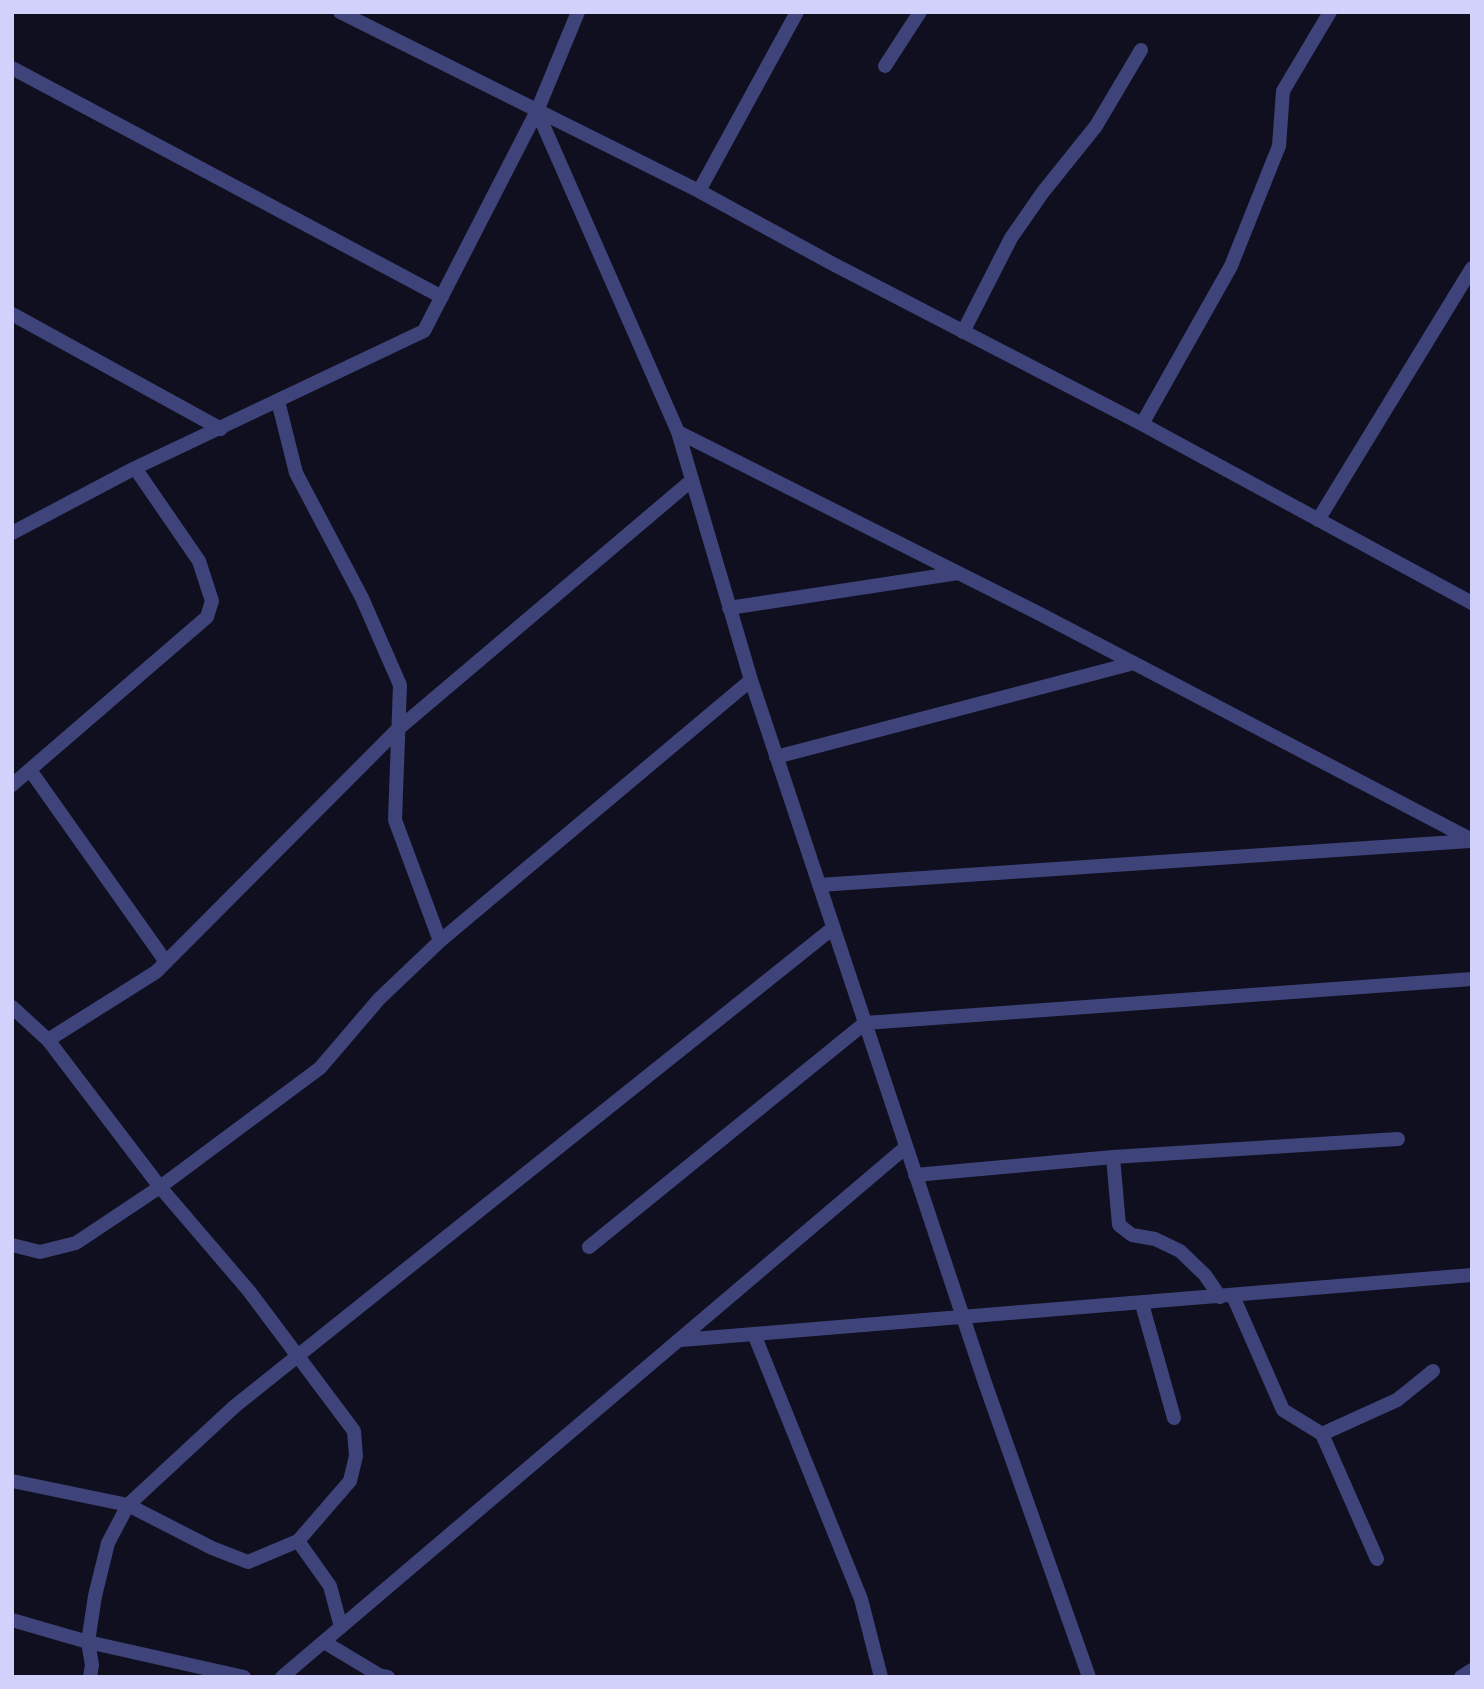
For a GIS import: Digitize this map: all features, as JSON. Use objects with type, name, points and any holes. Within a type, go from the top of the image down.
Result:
[{"type":"street","points":[[340,12],[699,191],[1142,424],[1472,603]]},
{"type":"street","points":[[12,533],[135,468],[424,331],[537,111],[578,12]]},
{"type":"street","points":[[699,191],[797,12]]},
{"type":"street","points":[[885,66],[920,12]]},
{"type":"street","points":[[1142,424],[1231,266],[1279,146],[1283,91],[1330,12]]},
{"type":"street","points":[[963,332],[1011,238],[1043,192],[1096,126],[1141,50]]},
{"type":"street","points":[[12,68],[442,297]]},
{"type":"street","points":[[537,111],[678,432],[776,757],[962,1317],[1089,1677]]},
{"type":"street","points":[[1318,520],[1472,268]]},
{"type":"street","points":[[12,314],[221,429]]},
{"type":"street","points":[[278,401],[296,473],[362,598],[400,685],[395,820],[440,941]]},
{"type":"street","points":[[678,432],[1134,663],[1472,840]]},
{"type":"street","points":[[12,785],[207,617],[212,601],[199,561],[135,468]]},
{"type":"street","points":[[48,1040],[156,972],[397,730],[692,480]]},
{"type":"street","points":[[729,608],[958,573]]},
{"type":"street","points":[[776,757],[1134,663]]},
{"type":"street","points":[[12,1232],[19,1246],[40,1252],[76,1243],[160,1187],[320,1068],[379,999],[440,941],[751,680]]},
{"type":"street","points":[[30,770],[166,962]]},
{"type":"street","points":[[819,885],[1472,840]]},
{"type":"street","points":[[90,1677],[92,1665],[88,1642],[95,1597],[108,1543],[128,1505],[194,1442],[299,1356],[833,928]]},
{"type":"street","points":[[589,1247],[865,1023],[1472,979]]},
{"type":"street","points":[[12,1007],[48,1040],[160,1187],[249,1291],[299,1356],[354,1431],[356,1456],[350,1481],[298,1541],[248,1562],[212,1548],[128,1505],[12,1482]]},
{"type":"street","points":[[915,1175],[1113,1157],[1398,1139]]},
{"type":"street","points":[[282,1677],[906,1147]]},
{"type":"street","points":[[1113,1157],[1119,1225],[1132,1235],[1155,1239],[1181,1251],[1226,1296],[1283,1410],[1322,1434],[1377,1559]]},
{"type":"street","points":[[681,1340],[1472,1275]]},
{"type":"street","points":[[1142,1304],[1174,1418]]},
{"type":"street","points":[[754,1334],[861,1599],[881,1677]]},
{"type":"street","points":[[1322,1434],[1397,1400],[1433,1371]]},
{"type":"street","points":[[298,1541],[330,1586],[341,1628]]},
{"type":"street","points":[[12,1620],[88,1642],[244,1677]]},
{"type":"street","points":[[324,1642],[379,1675],[388,1677]]},
{"type":"street","points":[[1461,1677],[1472,1670]]}]
